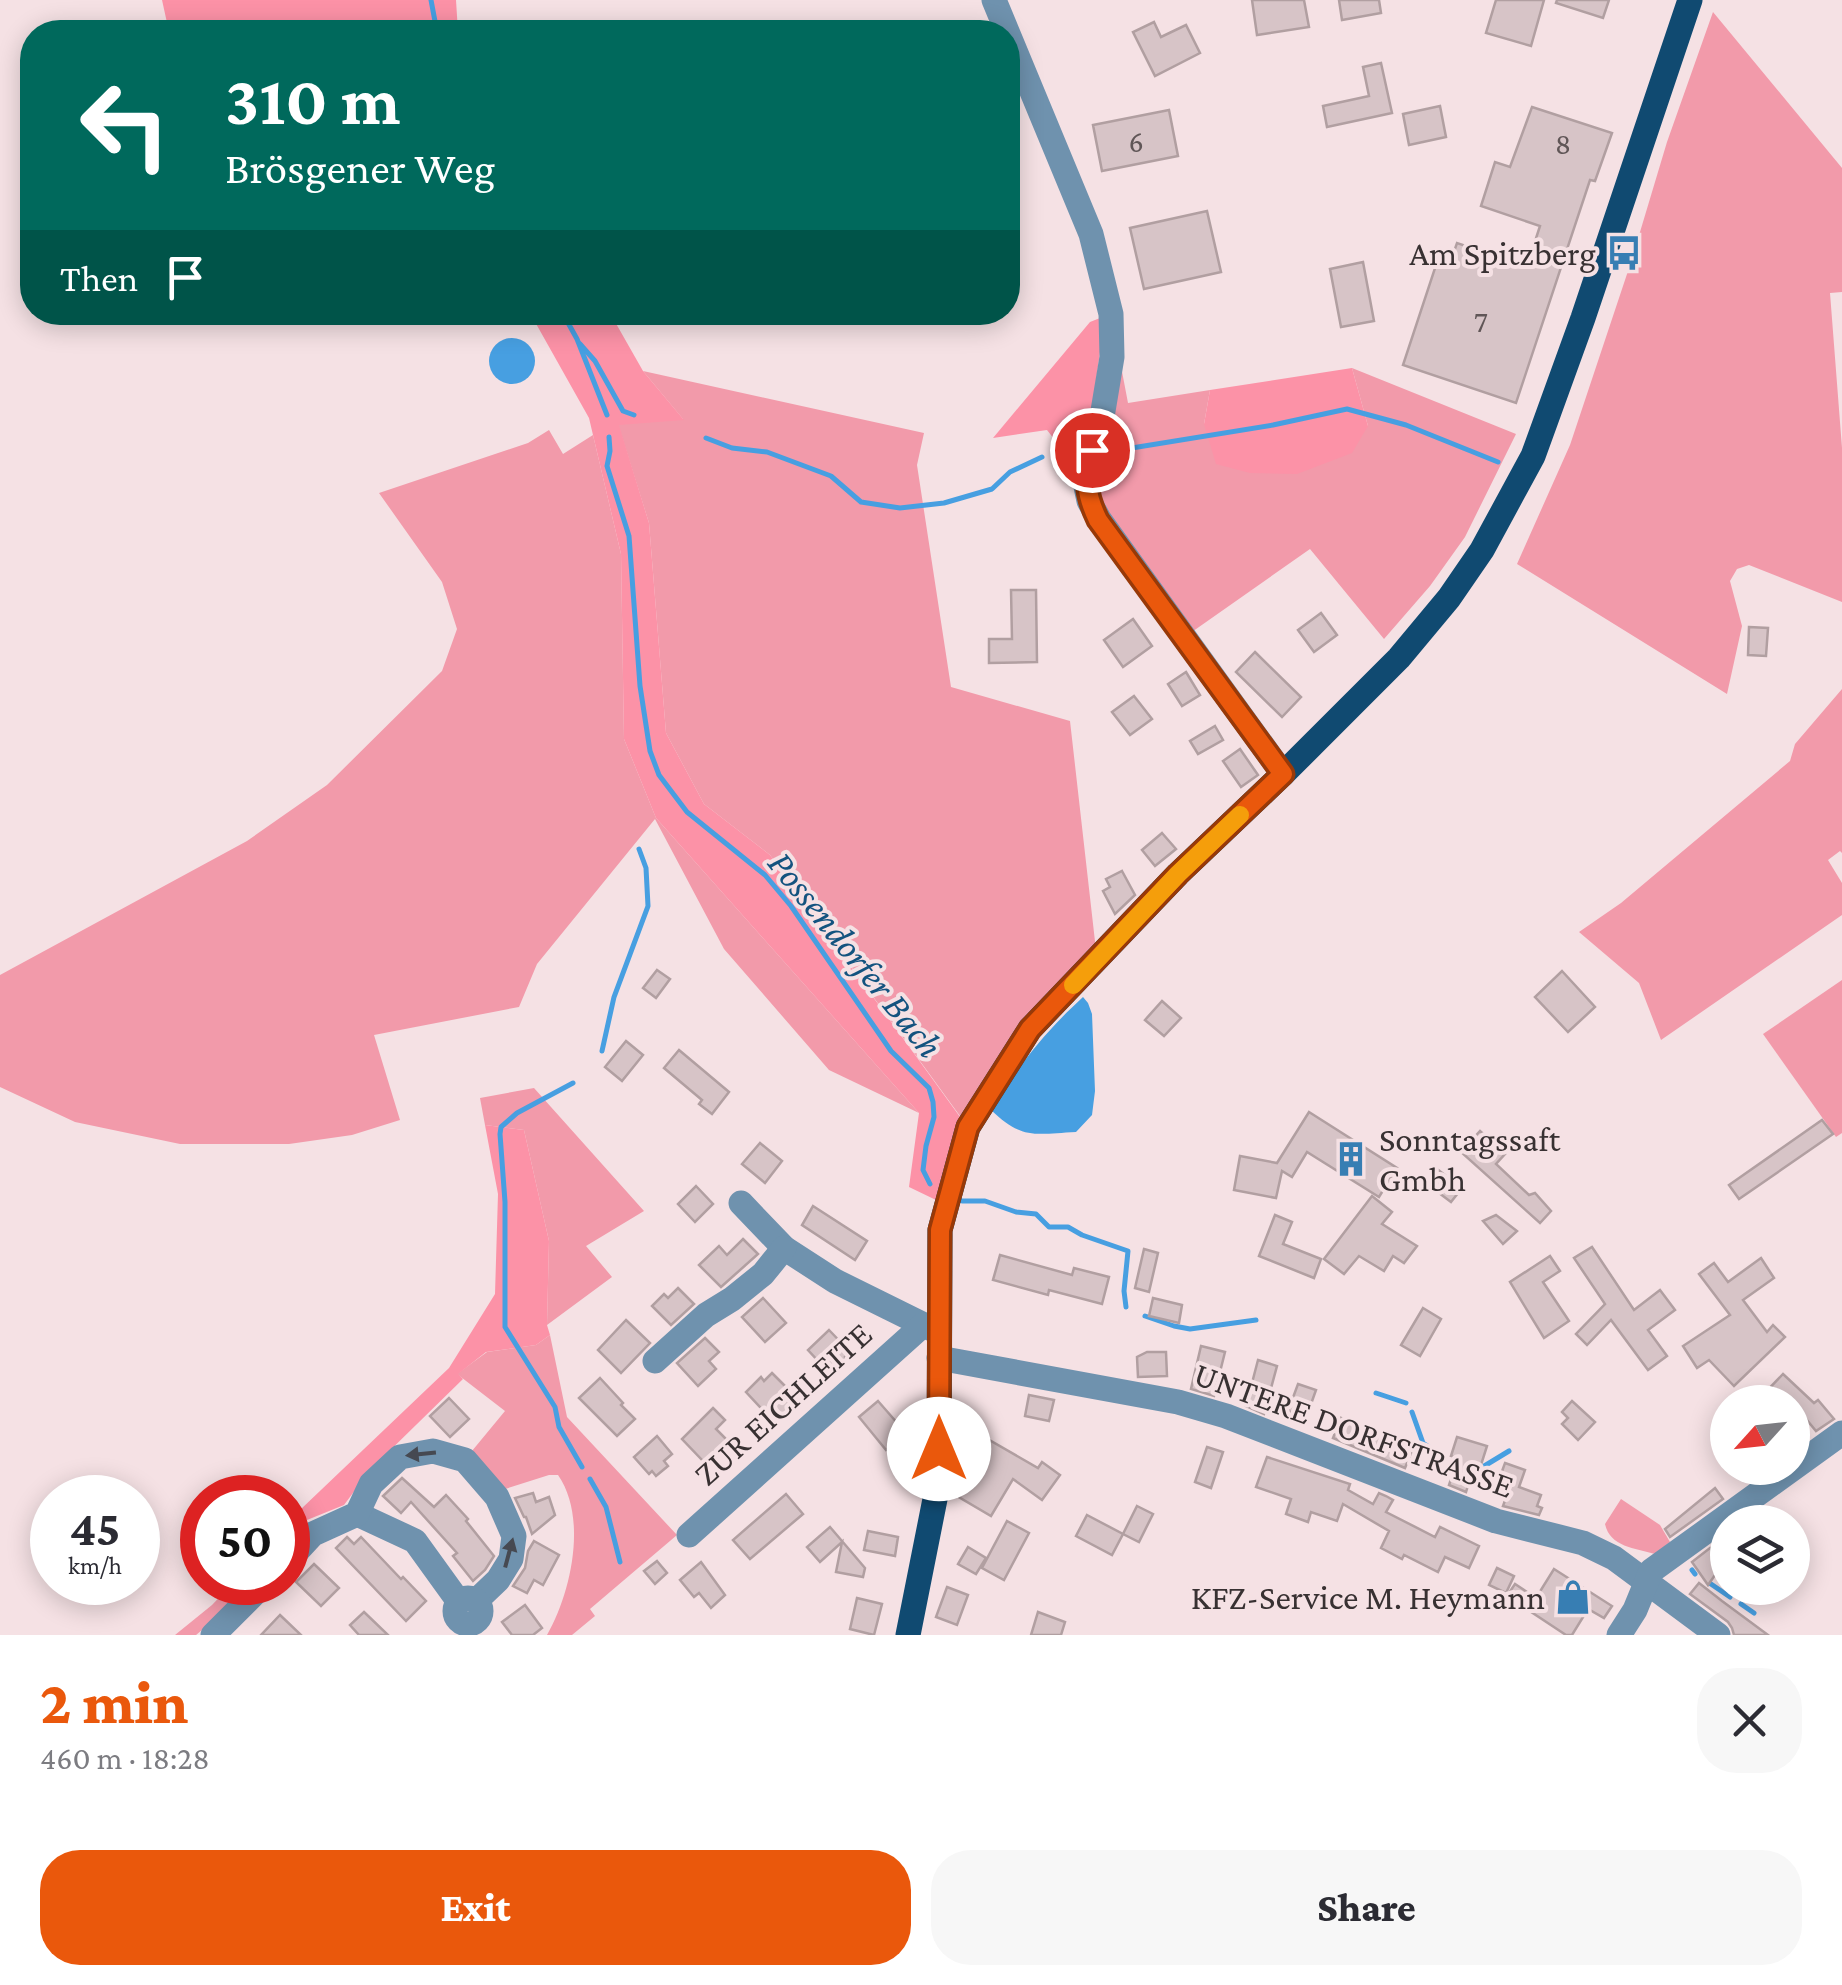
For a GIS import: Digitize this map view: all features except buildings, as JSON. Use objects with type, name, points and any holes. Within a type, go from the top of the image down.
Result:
[{"type":"main road","points":[[908,1635],[939,1479],[934,1339],[940,1230],[968,1127],[1030,1029],[1178,874],[1399,658],[1450,598],[1482,550],[1534,456],[1690,0]]},
{"type":"street","points":[[1020,63],[1091,234],[1112,314],[1112,357],[1102,423],[1085,482],[1089,501],[1098,520],[1283,774]]},
{"type":"street","name":"ZUR EICHLEITE","points":[[690,1535],[934,1339],[784,1248],[741,1203]]},
{"type":"street","points":[[655,1361],[706,1315],[763,1274],[784,1248]]},
{"type":"street","name":"UNTERE DORFSTRASSE","points":[[934,1339],[1226,1416],[1496,1521],[1583,1543],[1614,1558],[1718,1635]]},
{"type":"street","points":[[1619,1635],[1636,1610],[1652,1571],[1842,1433]]},
{"type":"street","points":[[310,1537],[356,1514],[372,1484],[400,1456],[433,1451],[466,1460],[497,1496],[514,1536],[511,1558],[466,1619],[415,1541],[356,1514]]},
{"type":"street","points":[[225,1631],[247,1605]]},
{"type":"shaded area","points":[[162,0],[456,0],[457,20],[166,20]]},
{"type":"shaded area","points":[[1713,12],[1842,168],[1842,292],[1830,293],[1842,448],[1842,602],[1749,565],[1737,569],[1730,581],[1742,626],[1727,694],[1517,564],[1570,445]]},
{"type":"shaded area","points":[[1105,316],[1085,460],[1069,458],[1047,430],[993,438],[1090,322]]},
{"type":"shaded area","points":[[537,325],[617,325],[643,371],[684,420],[619,425],[649,523],[666,733],[704,804],[770,855],[963,1121],[936,1200],[909,1187],[919,1113],[656,818],[624,739],[621,554],[589,418]]},
{"type":"shaded area","points":[[1120,361],[1128,403],[1210,390],[1204,424],[1368,426],[1352,368],[1516,434],[1465,537],[1430,586],[1384,639],[1310,549],[1189,634],[1104,518],[1094,484]]},
{"type":"shaded area","points":[[1352,368],[1368,426],[1352,453],[1297,474],[1250,473],[1216,464],[1204,424],[1210,390]]},
{"type":"shaded area","points":[[643,371],[924,433],[917,465],[951,687],[1070,721],[1097,959],[968,1127],[770,855],[704,804],[666,733],[649,523],[618,424],[683,419]]},
{"type":"shaded area","points":[[549,430],[563,454],[593,435],[621,554],[624,739],[656,818],[919,1113],[829,1070],[724,949],[655,819],[537,964],[519,1007],[374,1035],[400,1120],[352,1135],[289,1144],[180,1144],[75,1122],[0,1087],[0,975],[247,841],[327,785],[442,671],[457,629],[442,582],[379,493],[528,443]]},
{"type":"shaded area","points":[[1842,689],[1842,853],[1828,860],[1842,883],[1842,915],[1661,1040],[1639,983],[1579,932],[1621,903],[1790,761],[1795,744]]},
{"type":"shaded area","points":[[1842,980],[1842,1133],[1836,1137],[1763,1034]]},
{"type":"shaded area","points":[[534,1088],[644,1211],[586,1246],[612,1277],[547,1325],[549,1241],[524,1130],[485,1125],[480,1098]]},
{"type":"shaded area","points":[[485,1125],[524,1130],[549,1241],[550,1335],[536,1345],[486,1352],[458,1374],[463,1379],[370,1470],[344,1505],[310,1519],[310,1500],[449,1368],[495,1294],[498,1194]]},
{"type":"shaded area","points":[[550,1335],[567,1417],[677,1535],[590,1609],[595,1616],[572,1635],[547,1635],[563,1598],[573,1555],[572,1512],[567,1492],[558,1475],[499,1491],[467,1457],[505,1411],[457,1374],[487,1352],[536,1345]]},
{"type":"shaded area","points":[[1621,1499],[1660,1525],[1670,1542],[1655,1554],[1612,1538],[1605,1524]]},
{"type":"shaded area","points":[[212,1605],[229,1605],[196,1635],[175,1635]]},
{"type":"water","points":[[512,338],[528,345],[535,361],[528,377],[512,384],[496,377],[489,361],[496,345]]},
{"type":"water","points":[[1083,997],[1092,1014],[1092,1115],[1076,1132],[1021,1131],[991,1110],[1032,1050]]},
{"type":"waterway","name":"Possendorfer Bach","points":[[431,0],[435,20]]},
{"type":"waterway","name":"Possendorfer Bach","points":[[569,325],[607,415]]},
{"type":"waterway","points":[[580,344],[595,361],[623,411],[634,415]]},
{"type":"waterway","points":[[1101,453],[1347,409],[1406,425],[1498,462]]},
{"type":"waterway","name":"Possendorfer Bach","points":[[609,437],[607,466],[629,536],[640,686],[650,751],[659,775],[687,812],[765,875],[791,906],[891,1051],[929,1088],[934,1117],[923,1170],[930,1184]]},
{"type":"waterway","points":[[706,438],[732,448],[767,452],[831,476],[861,502],[900,508],[944,503],[992,489],[1010,472],[1042,457]]},
{"type":"waterway","points":[[1059,448],[1081,451]]},
{"type":"waterway","points":[[602,1051],[614,997],[648,906],[646,868],[639,849]]},
{"type":"waterway","points":[[573,1083],[517,1113],[501,1127],[500,1134],[505,1202],[505,1327],[555,1407],[559,1427],[582,1467]]},
{"type":"waterway","name":"Possendorfer Bach","points":[[956,1199],[985,1201],[1016,1212],[1036,1214],[1049,1227],[1068,1227],[1128,1251],[1126,1307]]},
{"type":"waterway","name":"Possendorfer Bach","points":[[1145,1316],[1190,1329],[1256,1320]]},
{"type":"waterway","name":"Possendorfer Bach","points":[[1376,1393],[1406,1403]]},
{"type":"waterway","name":"Possendorfer Bach","points":[[1412,1412],[1423,1443],[1435,1451]]},
{"type":"waterway","name":"Possendorfer Bach","points":[[1473,1466],[1481,1468],[1509,1451]]},
{"type":"waterway","points":[[590,1479],[606,1507],[620,1562]]},
{"type":"waterway","name":"Possendorfer Bach","points":[[1692,1570],[1695,1574]]},
{"type":"waterway","name":"Possendorfer Bach","points":[[1742,1605],[1754,1613]]},
{"type":"slow traffic","points":[[1073,985],[1240,815]]},
{"type":"place","name":"Am Spitzberg","points":[[1624,253]]},
{"type":"place","name":"Sonntagssaft Gmbh","points":[[1351,1159]]},
{"type":"place","name":"KFZ-Service M. Heymann","points":[[1573,1597]]},
{"type":"route","points":[[939,1449],[940,1230],[968,1127],[1030,1029],[1178,874],[1283,774],[1098,520],[1085,482],[1092,450]]}]
